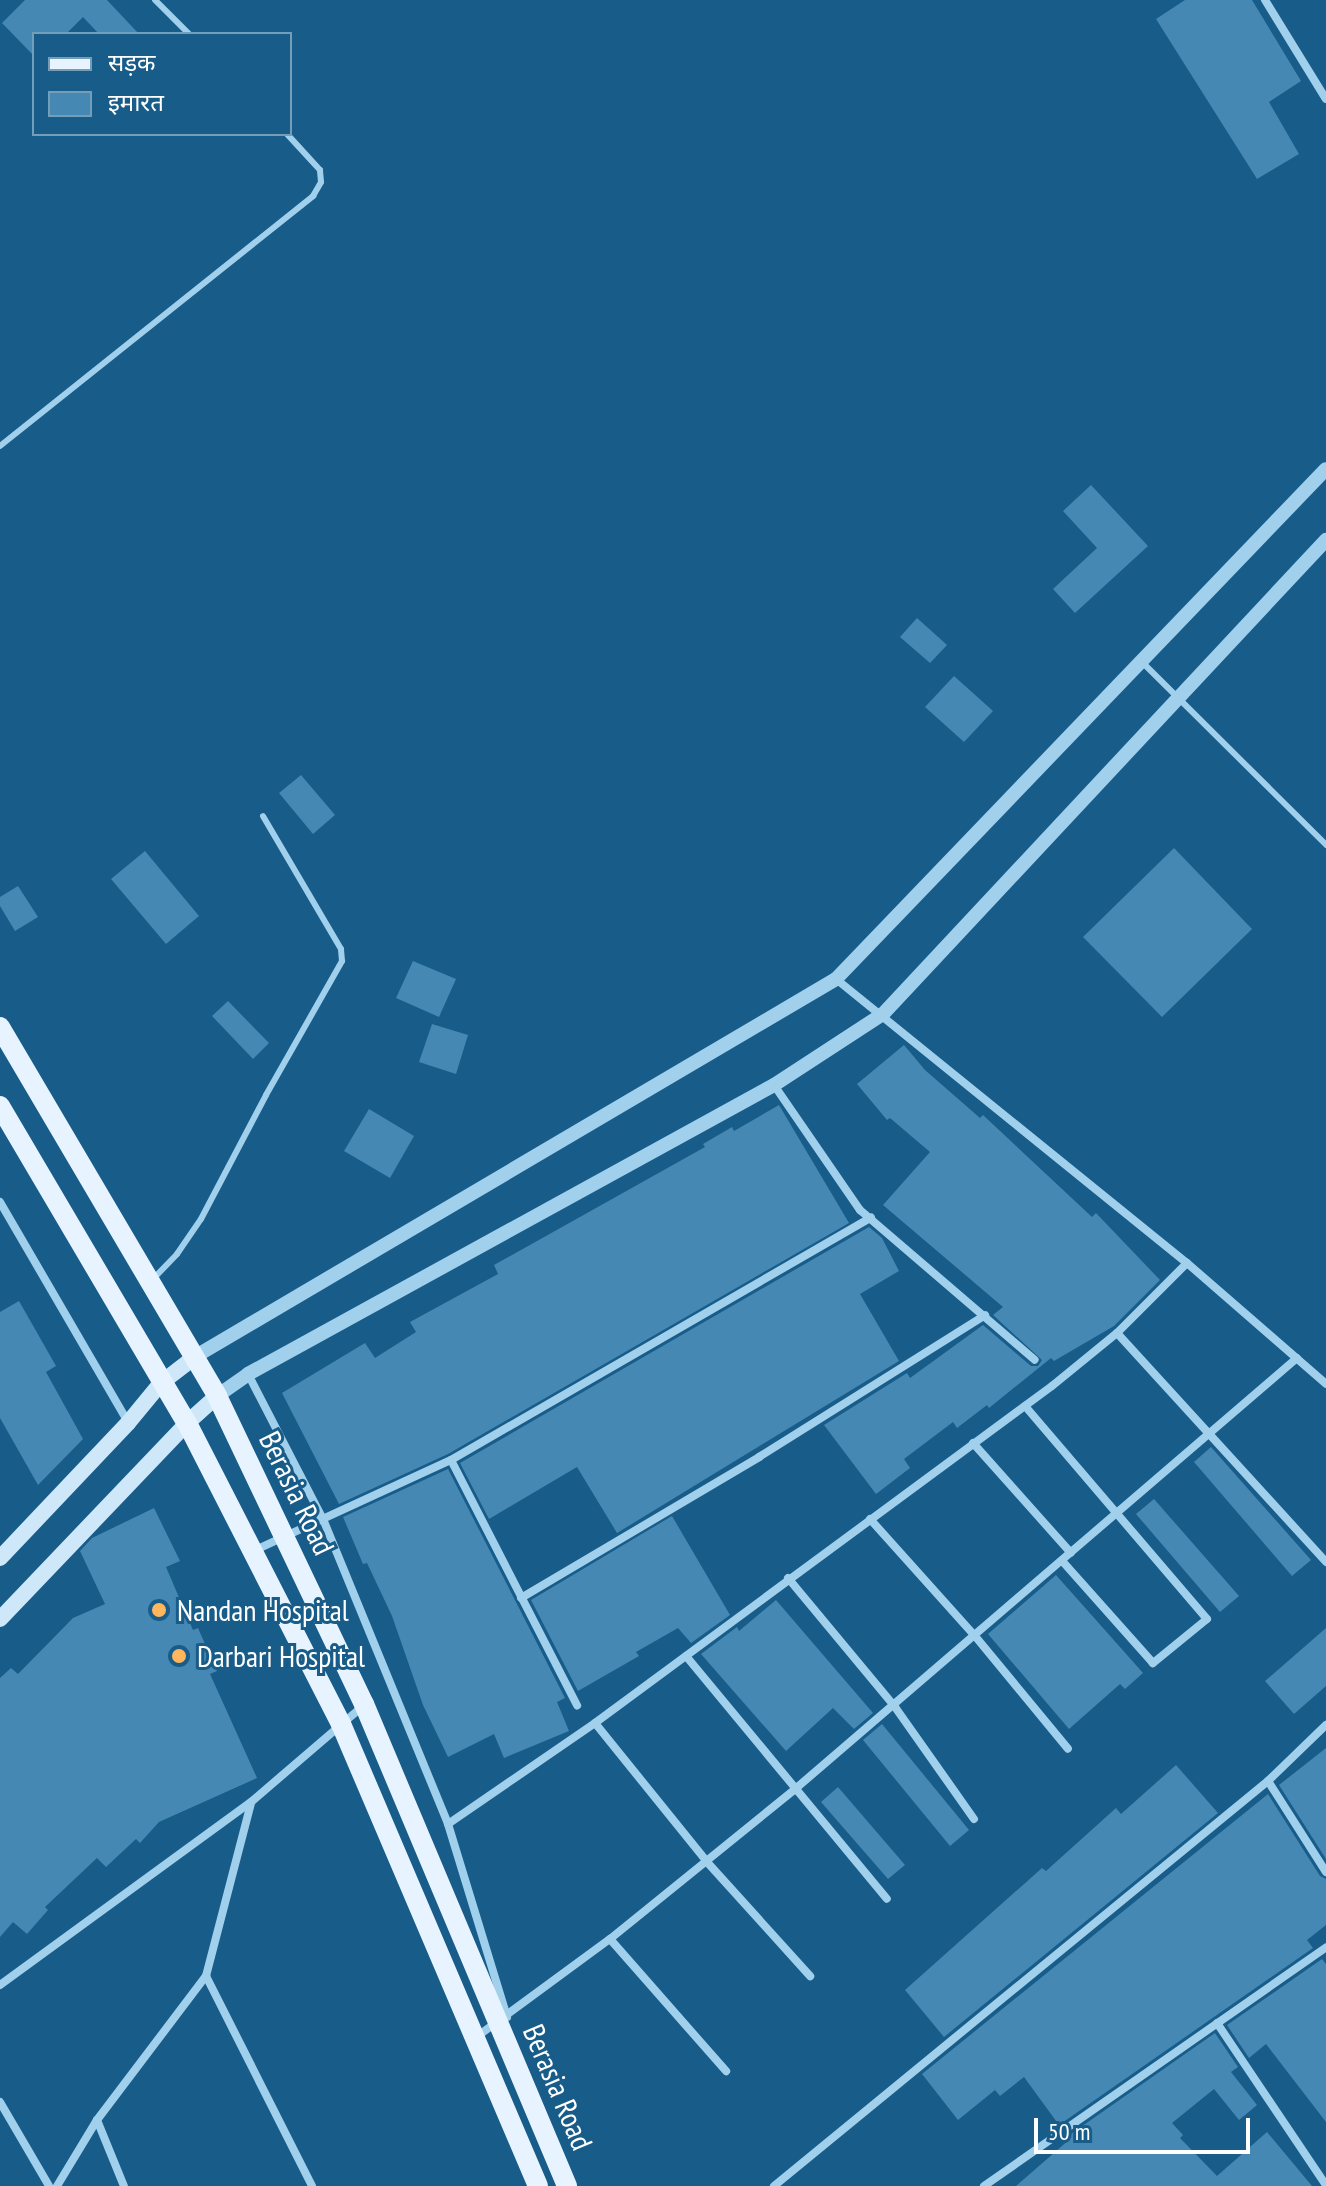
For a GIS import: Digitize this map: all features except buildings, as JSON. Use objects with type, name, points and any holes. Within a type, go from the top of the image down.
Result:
[{"type":"main road","name":"Berasia Road","points":[[0,1027],[152,1280],[217,1396],[364,1704],[502,2020],[567,2186]]},
{"type":"main road","name":"Berasia Road","points":[[0,1106],[187,1423],[341,1724],[538,2186]]},
{"type":"main road","points":[[0,1558],[128,1423],[161,1383],[196,1356]]},
{"type":"main road","points":[[0,1619],[187,1423],[217,1396]]},
{"type":"street","points":[[1265,0],[1326,99]]},
{"type":"street","points":[[196,1356],[836,979],[1326,469]]},
{"type":"street","points":[[217,1396],[248,1374],[774,1085],[883,1014],[1326,540]]},
{"type":"street","points":[[836,979],[1187,1263],[1326,1384]]},
{"type":"street","points":[[774,1085],[851,1198],[1035,1360]]},
{"type":"street","points":[[0,1202],[128,1423]]},
{"type":"street","points":[[253,1551],[451,1460],[871,1218]]},
{"type":"street","points":[[448,1824],[595,1723],[1025,1406],[1117,1333],[1187,1263]]},
{"type":"street","points":[[521,1598],[759,1457],[985,1315]]},
{"type":"street","points":[[1117,1333],[1326,1562]]},
{"type":"street","points":[[475,2038],[610,1939],[895,1707],[1297,1358]]},
{"type":"street","points":[[248,1374],[323,1519],[448,1824],[502,2020]]},
{"type":"street","points":[[1025,1406],[1207,1619],[1153,1663],[1062,1561]]},
{"type":"street","points":[[973,1443],[1071,1553]]},
{"type":"street","points":[[451,1460],[577,1705]]},
{"type":"street","points":[[870,1519],[975,1636],[1068,1749]]},
{"type":"street","points":[[788,1578],[895,1707],[974,1819]]},
{"type":"street","points":[[686,1656],[887,1899]]},
{"type":"street","points":[[0,1985],[251,1802],[364,1704]]},
{"type":"street","points":[[595,1723],[707,1862],[810,1976]]},
{"type":"street","points":[[774,2186],[1268,1781],[1326,1725]]},
{"type":"street","points":[[1268,1781],[1326,1872]]},
{"type":"street","points":[[57,2186],[97,2120],[206,1976],[251,1802]]},
{"type":"street","points":[[610,1939],[726,2071]]},
{"type":"street","points":[[984,2186],[1326,1947]]},
{"type":"street","points":[[206,1976],[312,2186]]},
{"type":"street","points":[[1217,2023],[1326,2185]]},
{"type":"street","points":[[0,2102],[49,2186]]},
{"type":"street","points":[[97,2120],[124,2186]]},
{"type":"lane","points":[[155,0],[187,32]]},
{"type":"lane","points":[[0,446],[313,196],[321,182],[320,170],[289,136]]},
{"type":"lane","points":[[1142,662],[1326,845]]},
{"type":"lane","points":[[152,1280],[177,1254],[201,1219],[266,1095],[342,961],[341,949],[263,816]]},
{"type":"place","name":"Nandan Hospital","points":[[159,1610]]},
{"type":"place","name":"Darbari Hospital","points":[[179,1656]]}]
